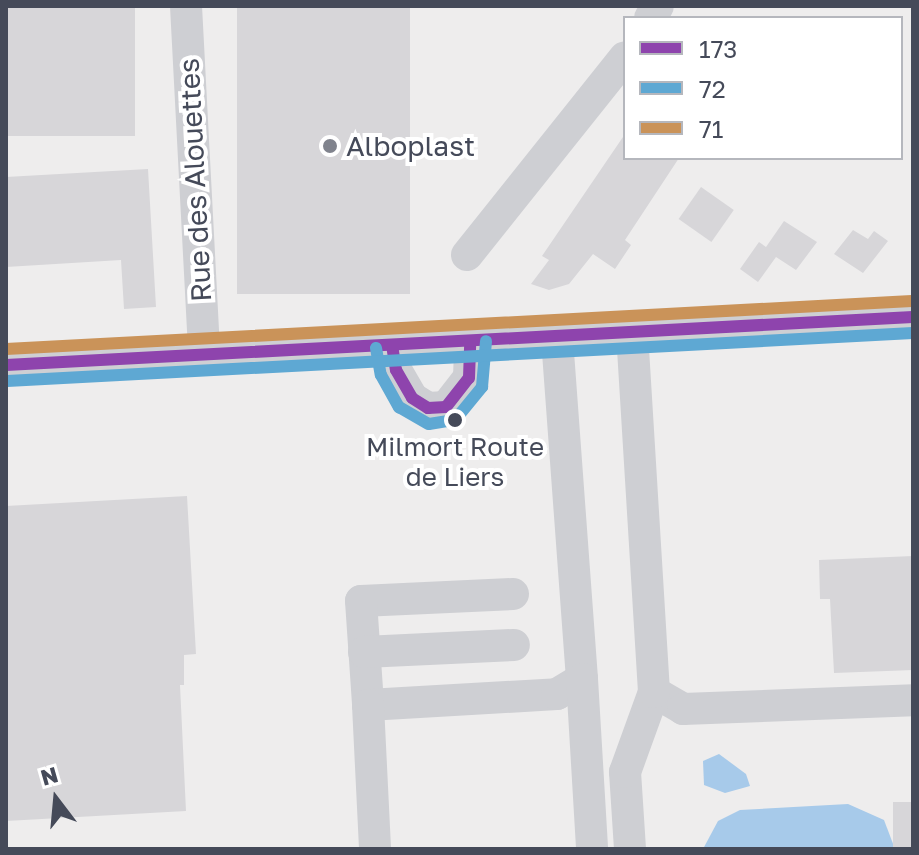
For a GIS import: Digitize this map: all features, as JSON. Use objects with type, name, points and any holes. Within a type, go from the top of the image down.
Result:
[{"type":"street","name":"Rue des Alouettes","points":[[186,6],[204,354]]},
{"type":"street","points":[[467,255],[623,60]]},
{"type":"street","points":[[6,365],[913,317]]},
{"type":"street","points":[[630,849],[625,772],[654,692],[632,333]]},
{"type":"street","points":[[557,337],[592,849]]},
{"type":"street","points":[[392,345],[396,370],[412,398],[428,408],[446,407],[469,378],[470,341]]},
{"type":"street","points":[[375,849],[361,601],[513,594]]},
{"type":"street","points":[[364,652],[514,645]]},
{"type":"street","points":[[368,705],[557,694],[582,679]]},
{"type":"street","points":[[654,692],[683,709],[913,700]]},
{"type":"water","points":[[719,754],[746,774],[750,786],[725,793],[704,785],[703,761]]},
{"type":"water","points":[[848,804],[884,820],[895,849],[703,849],[718,821],[740,810]]},
{"type":"building","points":[[6,6],[135,6],[135,136],[6,136]]},
{"type":"building","name":"Alboplast","points":[[237,6],[410,6],[410,294],[237,294]]},
{"type":"building","points":[[623,137],[623,160],[678,160],[625,240],[631,245],[615,269],[593,254],[569,284],[549,290],[531,284],[549,260],[542,256]]},
{"type":"building","points":[[148,169],[156,307],[124,309],[121,260],[6,267],[6,177]]},
{"type":"building","points":[[701,187],[734,210],[711,242],[679,219]]},
{"type":"building","points":[[784,221],[817,242],[796,270],[776,257],[758,282],[740,269],[759,242],[766,247]]},
{"type":"building","points":[[853,230],[868,239],[874,231],[888,241],[863,273],[834,254]]},
{"type":"building","points":[[187,496],[196,654],[184,655],[184,685],[180,685],[186,811],[6,821],[6,506]]},
{"type":"building","points":[[913,556],[913,670],[834,673],[830,599],[820,599],[819,560]]},
{"type":"building","points":[[893,802],[913,802],[913,849],[893,849]]},
{"type":"transit line","name":"71","points":[[6,349],[912,301]]},
{"type":"transit line","name":"173","points":[[6,365],[913,317]]},
{"type":"transit line","name":"72","points":[[7,381],[913,333]]},
{"type":"transit line","name":"173","points":[[392,345],[396,370],[412,398],[428,408],[446,407],[469,378],[470,341]]},
{"type":"transit line","name":"72","points":[[376,348],[381,375],[399,407],[429,424],[455,420],[482,387],[486,341]]},
{"type":"place","name":"Alboplast","points":[[330,146]]},
{"type":"place","name":"Milmort Route de Liers","points":[[455,420]]}]
